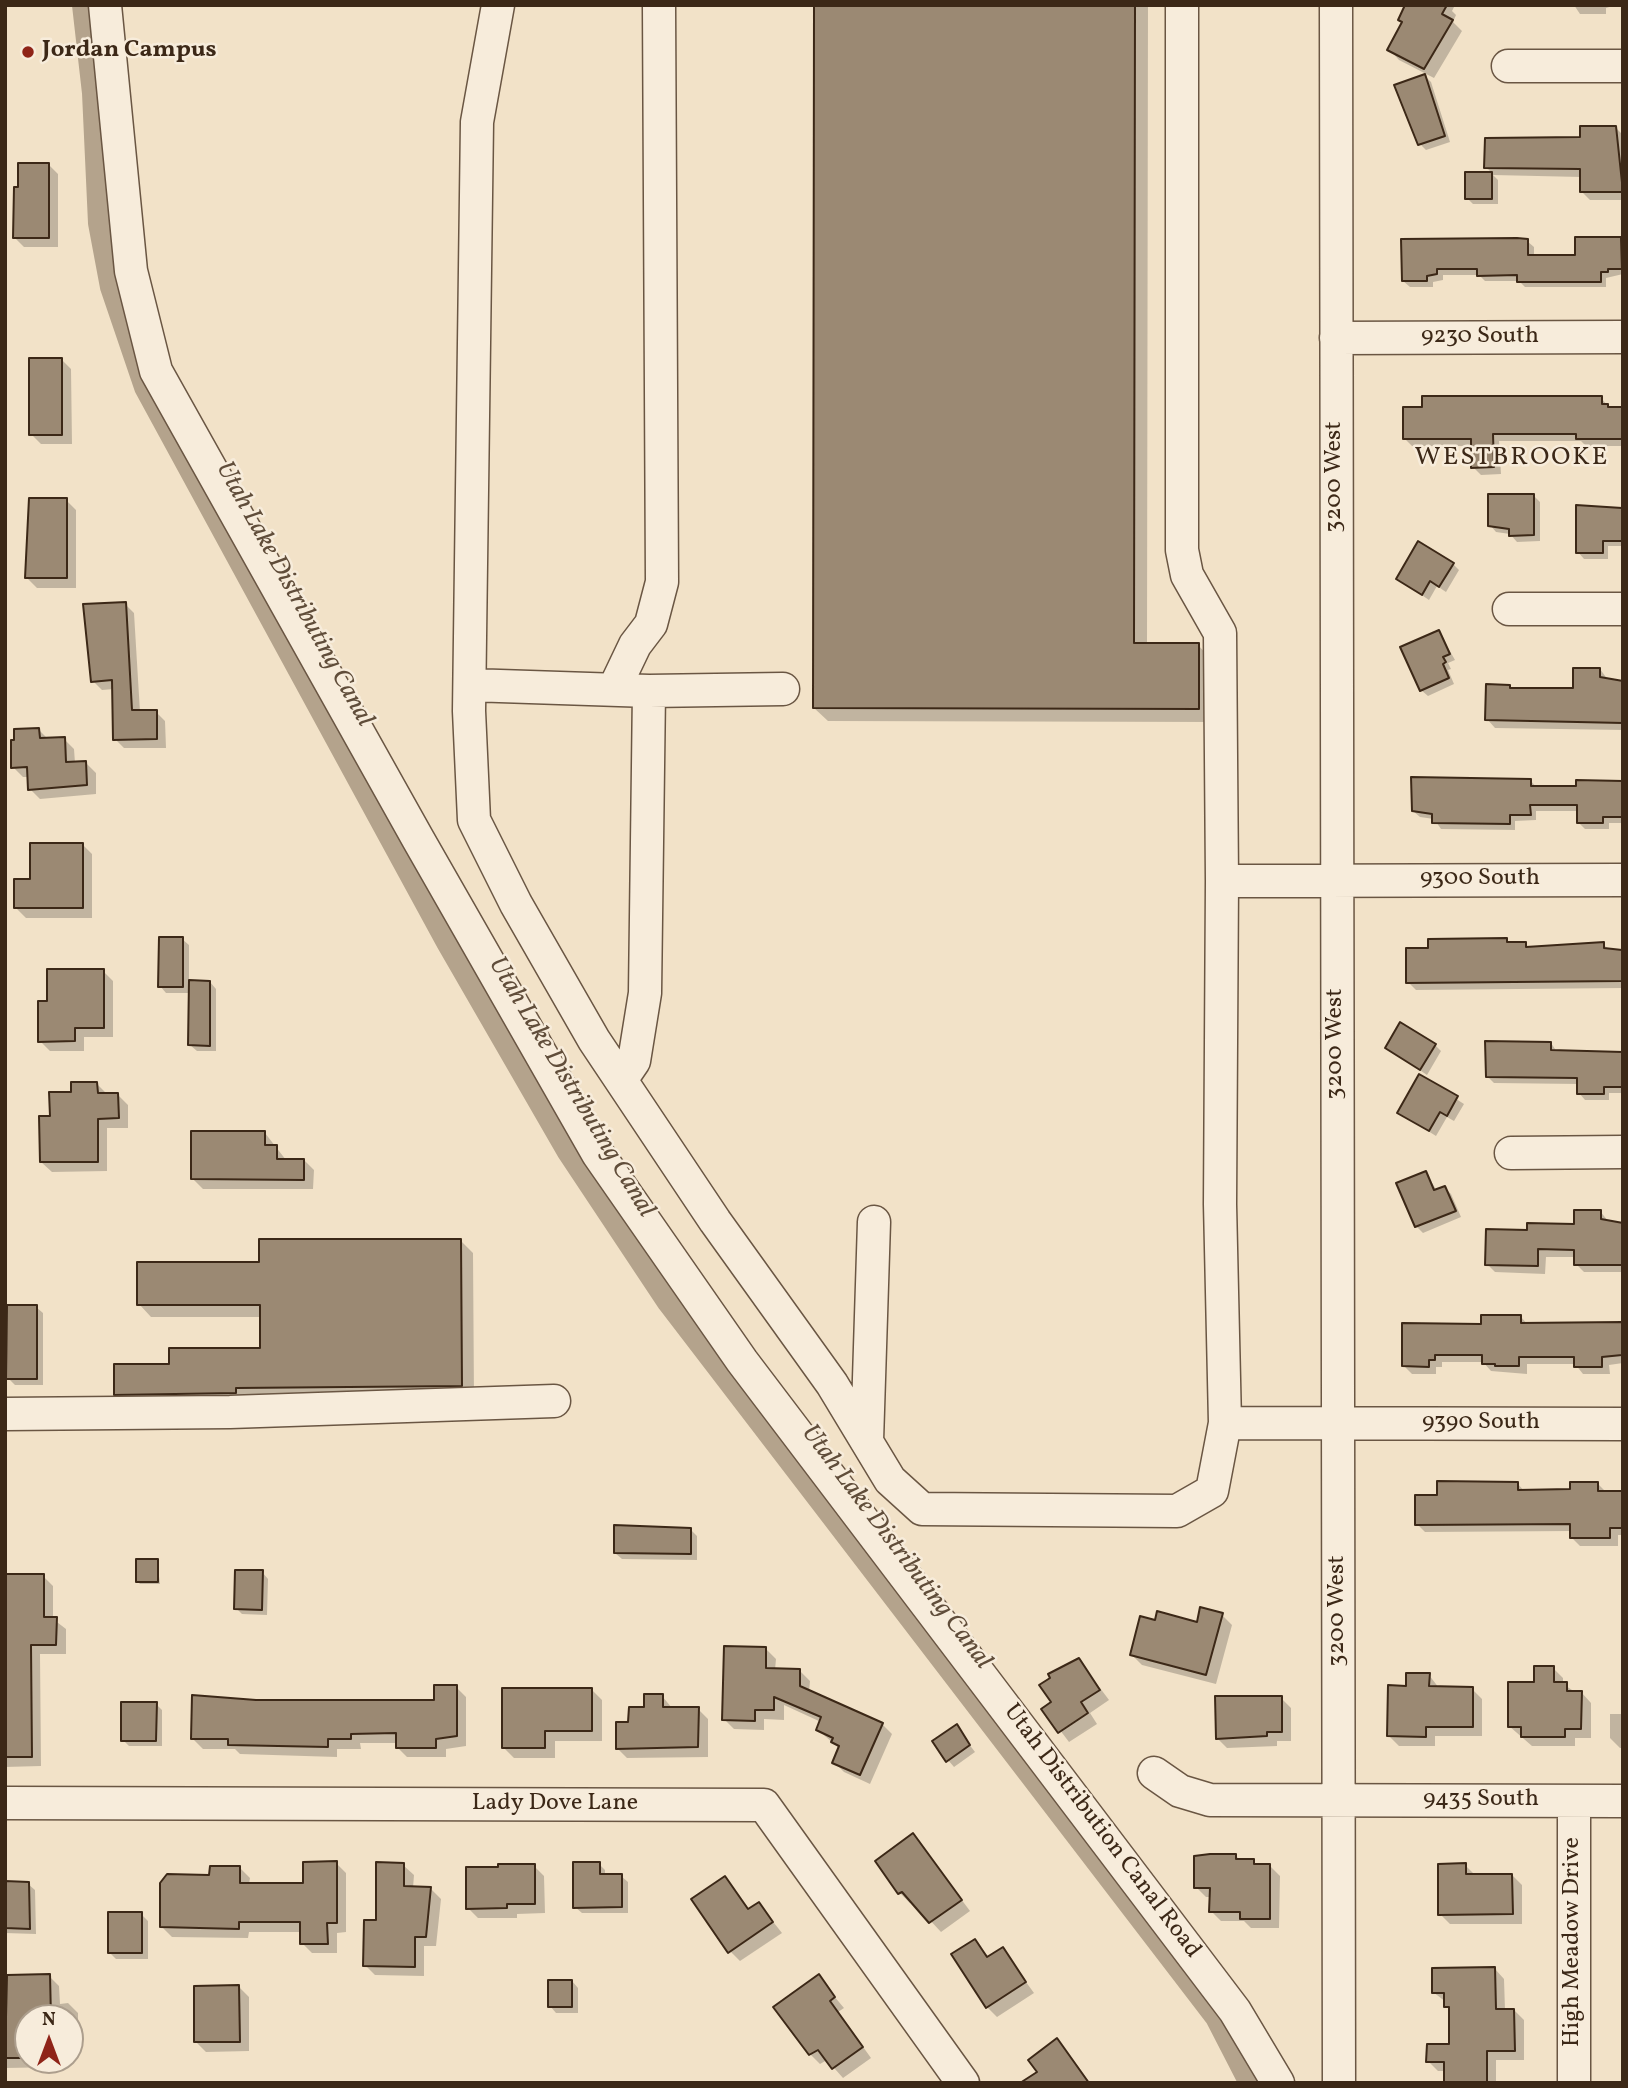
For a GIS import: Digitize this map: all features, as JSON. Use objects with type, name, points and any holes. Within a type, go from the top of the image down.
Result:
[{"type":"street","name":"Utah Distribution Canal Road","points":[[105,5],[131,271],[156,372],[418,839],[613,1176],[742,1361],[1235,2011],[1278,2083]]},
{"type":"street","points":[[498,5],[477,122],[470,685],[474,820],[516,904],[594,1040],[715,1221],[832,1384],[890,1480],[922,1509],[1177,1511],[1212,1491],[1225,1423],[1220,1204],[1221,644],[1220,633],[1187,575],[1182,550],[1182,5]]},
{"type":"street","points":[[614,689],[635,645],[651,624],[662,582],[659,5]]},
{"type":"street","name":"3200 West","points":[[1336,5],[1339,2083]]},
{"type":"street","points":[[1508,66],[1623,66]]},
{"type":"street","name":"9230 South","points":[[1336,338],[1623,337]]},
{"type":"street","points":[[1509,609],[1623,609]]},
{"type":"street","points":[[470,685],[649,691],[783,689]]},
{"type":"street","points":[[621,1080],[634,1061],[645,993],[649,691]]},
{"type":"street","name":"9300 South","points":[[1222,881],[1623,880]]},
{"type":"street","points":[[1511,1153],[1623,1152]]},
{"type":"street","points":[[867,1441],[874,1222]]},
{"type":"street","points":[[5,1414],[230,1412],[554,1401]]},
{"type":"street","name":"9390 South","points":[[1225,1423],[1623,1424]]},
{"type":"street","name":"9435 South","points":[[1154,1773],[1180,1791],[1210,1800],[1623,1801]]},
{"type":"street","name":"High Meadow Drive","points":[[1574,1801],[1574,2083]]},
{"type":"street","name":"Lady Dove Lane","points":[[5,1803],[764,1805],[963,2083]]},
{"type":"building","points":[[814,5],[1135,5],[1134,643],[1199,643],[1199,709],[813,708]]},
{"type":"building","points":[[1405,5],[1447,5],[1442,14],[1453,20],[1424,69],[1387,50],[1402,22],[1398,20]]},
{"type":"building","points":[[1425,74],[1445,136],[1418,145],[1394,85]]},
{"type":"building","points":[[1580,126],[1616,126],[1623,192],[1580,192],[1580,169],[1484,168],[1485,138],[1580,137]]},
{"type":"building","points":[[18,163],[49,163],[49,238],[13,238],[14,187],[18,187]]},
{"type":"building","points":[[1465,172],[1492,172],[1492,199],[1465,199]]},
{"type":"building","points":[[1575,237],[1621,237],[1622,269],[1601,272],[1601,282],[1517,282],[1517,275],[1477,276],[1477,269],[1437,269],[1437,274],[1427,276],[1427,281],[1402,281],[1401,239],[1528,239],[1528,255],[1575,255]]},
{"type":"building","points":[[29,358],[62,358],[62,435],[29,435]]},
{"type":"building","points":[[1422,396],[1602,396],[1602,404],[1622,407],[1622,439],[1576,439],[1576,434],[1493,434],[1494,467],[1471,468],[1471,439],[1403,439],[1403,407],[1422,407]]},
{"type":"building","points":[[1488,494],[1534,494],[1534,535],[1509,536],[1509,529],[1488,526]]},
{"type":"building","points":[[29,498],[67,498],[67,578],[25,578]]},
{"type":"building","points":[[1576,505],[1622,508],[1622,541],[1603,541],[1603,553],[1576,553]]},
{"type":"building","points":[[1418,541],[1454,563],[1439,587],[1430,581],[1422,595],[1396,579]]},
{"type":"building","points":[[126,602],[132,710],[157,710],[157,739],[113,740],[112,680],[91,682],[83,604]]},
{"type":"building","points":[[1439,630],[1450,654],[1443,657],[1449,678],[1420,691],[1400,647]]},
{"type":"building","points":[[1573,668],[1600,668],[1600,677],[1623,681],[1623,723],[1485,720],[1486,684],[1510,685],[1510,688],[1573,688]]},
{"type":"building","points":[[39,728],[40,738],[65,737],[66,762],[86,761],[87,785],[28,790],[27,767],[11,768],[11,740],[14,740],[14,729]]},
{"type":"building","points":[[1411,777],[1531,779],[1531,786],[1576,786],[1576,780],[1623,781],[1623,817],[1603,817],[1603,823],[1577,823],[1577,805],[1530,805],[1531,815],[1510,815],[1510,824],[1432,823],[1432,814],[1412,811]]},
{"type":"building","points":[[30,843],[83,843],[83,908],[14,908],[14,879],[30,879]]},
{"type":"building","points":[[159,937],[183,937],[183,987],[158,987]]},
{"type":"building","points":[[1507,938],[1507,942],[1526,942],[1526,947],[1604,942],[1604,948],[1622,950],[1622,981],[1406,983],[1406,948],[1428,948],[1428,939]]},
{"type":"building","points":[[47,969],[104,969],[104,1028],[75,1028],[75,1041],[38,1042],[38,1001],[47,1001]]},
{"type":"building","points":[[189,980],[210,981],[210,1046],[188,1045]]},
{"type":"building","points":[[1400,1022],[1436,1044],[1420,1070],[1385,1048]]},
{"type":"building","points":[[1485,1041],[1551,1042],[1551,1050],[1623,1052],[1623,1087],[1604,1087],[1604,1094],[1577,1094],[1577,1078],[1486,1077]]},
{"type":"building","points":[[1419,1074],[1458,1096],[1447,1116],[1440,1112],[1429,1131],[1397,1113]]},
{"type":"building","points":[[71,1082],[97,1082],[98,1093],[118,1093],[119,1118],[98,1119],[98,1162],[40,1162],[39,1116],[50,1116],[49,1092],[71,1092]]},
{"type":"building","points":[[191,1131],[265,1131],[265,1145],[277,1145],[277,1159],[304,1159],[304,1180],[191,1179]]},
{"type":"building","points":[[1426,1171],[1434,1190],[1445,1186],[1456,1211],[1415,1227],[1396,1183]]},
{"type":"building","points":[[1574,1210],[1601,1210],[1601,1219],[1623,1223],[1623,1265],[1574,1265],[1574,1250],[1538,1249],[1538,1266],[1485,1265],[1486,1229],[1527,1230],[1527,1223],[1574,1224]]},
{"type":"building","points":[[259,1239],[461,1239],[462,1386],[236,1388],[236,1393],[114,1395],[114,1364],[169,1364],[169,1348],[260,1348],[260,1305],[137,1305],[137,1262],[259,1262]]},
{"type":"building","points":[[7,1305],[37,1305],[37,1379],[6,1379]]},
{"type":"building","points":[[1481,1315],[1521,1315],[1521,1323],[1622,1322],[1622,1355],[1602,1357],[1602,1367],[1574,1367],[1574,1357],[1519,1357],[1519,1366],[1495,1366],[1482,1364],[1482,1355],[1435,1355],[1435,1360],[1429,1360],[1429,1367],[1402,1366],[1402,1323],[1481,1324]]},
{"type":"building","points":[[1437,1481],[1518,1482],[1518,1490],[1570,1489],[1570,1482],[1598,1482],[1598,1491],[1623,1491],[1623,1528],[1610,1528],[1610,1538],[1570,1538],[1570,1524],[1415,1525],[1415,1495],[1437,1495]]},
{"type":"building","points":[[614,1525],[691,1528],[691,1554],[614,1553]]},
{"type":"building","points":[[136,1559],[158,1559],[158,1582],[136,1582]]},
{"type":"building","points":[[235,1570],[263,1570],[262,1610],[234,1609]]},
{"type":"building","points":[[6,1574],[44,1574],[44,1617],[57,1617],[56,1645],[31,1645],[32,1757],[5,1757]]},
{"type":"building","points":[[1200,1607],[1223,1613],[1206,1675],[1130,1655],[1140,1616],[1155,1620],[1157,1611],[1197,1622]]},
{"type":"building","points":[[724,1646],[766,1647],[766,1668],[800,1669],[800,1686],[883,1723],[860,1775],[832,1763],[839,1746],[831,1742],[833,1738],[816,1730],[821,1717],[774,1697],[774,1710],[755,1710],[755,1721],[722,1720]]},
{"type":"building","points":[[1079,1658],[1100,1690],[1081,1702],[1088,1713],[1058,1733],[1041,1709],[1051,1702],[1039,1685],[1050,1678],[1048,1674]]},
{"type":"building","points":[[1534,1666],[1554,1666],[1554,1682],[1567,1682],[1567,1691],[1582,1691],[1581,1729],[1565,1729],[1565,1737],[1521,1737],[1521,1727],[1508,1727],[1508,1682],[1534,1682]]},
{"type":"building","points":[[1406,1673],[1430,1673],[1429,1686],[1473,1687],[1473,1727],[1426,1727],[1426,1737],[1387,1736],[1388,1685],[1406,1686]]},
{"type":"building","points":[[434,1685],[457,1685],[457,1736],[436,1739],[436,1748],[396,1748],[396,1733],[351,1734],[351,1739],[328,1739],[328,1747],[228,1745],[228,1739],[191,1739],[192,1695],[256,1700],[434,1700]]},
{"type":"building","points":[[502,1688],[592,1688],[592,1731],[545,1731],[545,1748],[502,1748]]},
{"type":"building","points":[[644,1694],[663,1694],[663,1707],[699,1707],[698,1747],[616,1749],[616,1722],[628,1722],[629,1707],[644,1707]]},
{"type":"building","points":[[1215,1696],[1282,1696],[1282,1732],[1267,1732],[1267,1736],[1216,1739]]},
{"type":"building","points":[[121,1702],[157,1702],[156,1741],[121,1741]]},
{"type":"building","points":[[957,1724],[970,1745],[946,1762],[932,1741]]},
{"type":"building","points":[[913,1833],[962,1900],[929,1923],[902,1892],[898,1894],[875,1861]]},
{"type":"building","points":[[1236,1854],[1236,1859],[1254,1859],[1254,1864],[1270,1864],[1270,1919],[1240,1919],[1240,1912],[1209,1912],[1210,1888],[1194,1888],[1194,1856]]},
{"type":"building","points":[[337,1861],[337,1923],[327,1923],[328,1944],[300,1944],[300,1922],[239,1922],[239,1929],[160,1927],[160,1883],[167,1874],[209,1875],[210,1866],[240,1866],[240,1883],[303,1883],[303,1862]]},
{"type":"building","points":[[376,1862],[404,1863],[404,1886],[431,1887],[426,1937],[415,1937],[415,1967],[363,1966],[364,1920],[376,1920]]},
{"type":"building","points":[[573,1862],[600,1862],[600,1874],[622,1874],[622,1907],[573,1908]]},
{"type":"building","points":[[1466,1863],[1466,1874],[1512,1874],[1513,1914],[1438,1915],[1438,1864]]},
{"type":"building","points":[[498,1864],[535,1864],[535,1904],[466,1909],[466,1867],[498,1867]]},
{"type":"building","points":[[725,1876],[748,1909],[759,1902],[773,1922],[728,1953],[691,1899]]},
{"type":"building","points":[[5,1881],[29,1882],[30,1929],[5,1928]]},
{"type":"building","points":[[108,1912],[142,1912],[142,1953],[108,1953]]},
{"type":"building","points":[[975,1939],[987,1957],[1003,1947],[1026,1982],[986,2008],[951,1954]]},
{"type":"building","points":[[1495,1967],[1496,2009],[1514,2009],[1515,2051],[1487,2051],[1487,2083],[1444,2083],[1444,2062],[1426,2062],[1427,2044],[1449,2044],[1449,2007],[1444,2007],[1444,1993],[1432,1993],[1432,1968]]},
{"type":"building","points":[[50,1974],[51,2004],[14,2004],[14,2058],[5,2058],[7,1975]]},
{"type":"building","points":[[819,1974],[835,1997],[830,2001],[863,2047],[832,2069],[818,2050],[809,2055],[773,2007]]},
{"type":"building","points":[[548,1980],[572,1980],[572,2007],[548,2007]]},
{"type":"building","points":[[239,1985],[240,2042],[194,2042],[194,1986]]},
{"type":"building","points":[[1057,2038],[1089,2083],[1020,2083],[1037,2072],[1028,2060]]},
{"type":"waterway","name":"Utah Lake Distributing Canal","points":[[84,5],[94,93],[100,223],[112,287],[146,387],[448,942],[568,1150],[669,1302],[1217,2017],[1251,2083]]},
{"type":"place","name":"Jordan Campus","points":[[28,52]]},
{"type":"district","name":"WESTBROOKE","points":[[1512,459]]}]
